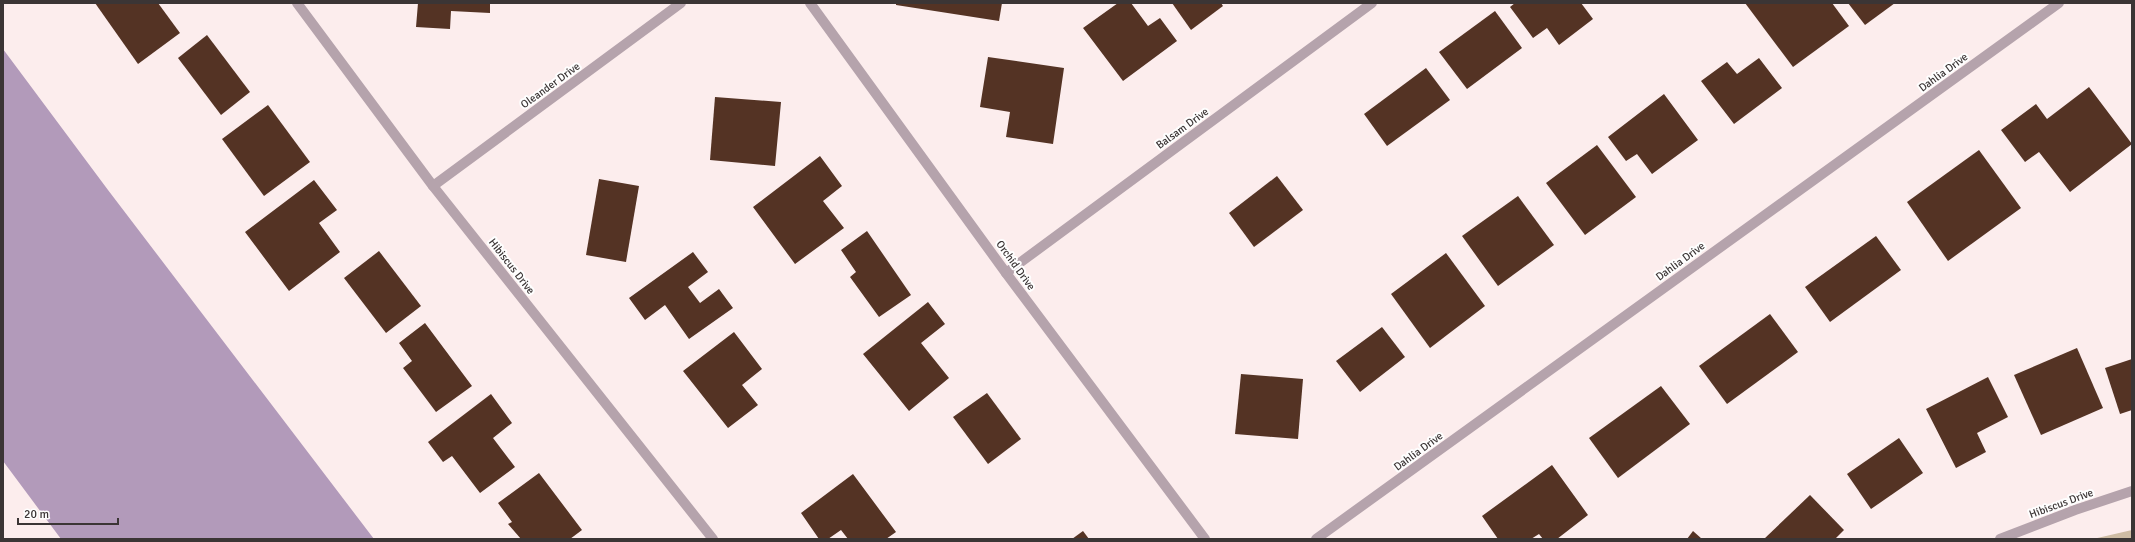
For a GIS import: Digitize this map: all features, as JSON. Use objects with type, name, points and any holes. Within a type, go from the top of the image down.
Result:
[{"type":"street","name":"Hibiscus Drive","points":[[297,3],[433,186],[713,539]]},
{"type":"street","name":"Oleander Drive","points":[[433,186],[681,3]]},
{"type":"street","name":"Orchid Drive","points":[[810,3],[1006,273],[1205,539]]},
{"type":"street","name":"Balsam Drive","points":[[1006,273],[1372,3]]},
{"type":"street","name":"Dahlia Drive","points":[[1316,539],[2059,3]]},
{"type":"street","name":"Hibiscus Drive","points":[[2000,539],[2075,510],[2132,491]]},
{"type":"shaded area","points":[[3,49],[108,190],[374,539],[61,539],[3,461]]},
{"type":"shaded area","points":[[2132,530],[2132,539],[2093,539]]},
{"type":"building","points":[[95,3],[158,3],[180,33],[138,64]]},
{"type":"building","points":[[418,3],[490,3],[490,13],[451,11],[450,29],[416,27]]},
{"type":"building","points":[[896,3],[1002,3],[999,21],[896,5]]},
{"type":"building","points":[[1118,3],[1131,3],[1148,26],[1160,18],[1177,41],[1123,81],[1083,28]]},
{"type":"building","points":[[1172,3],[1221,3],[1223,6],[1191,30]]},
{"type":"building","points":[[1515,3],[1581,3],[1593,19],[1559,45],[1547,28],[1533,38],[1510,7]]},
{"type":"building","points":[[1745,3],[1832,3],[1849,26],[1793,67]]},
{"type":"building","points":[[1848,3],[1895,3],[1865,25]]},
{"type":"building","points":[[1495,11],[1522,48],[1467,89],[1439,52]]},
{"type":"building","points":[[207,35],[250,92],[221,115],[178,58]]},
{"type":"building","points":[[988,57],[1064,68],[1053,144],[1006,137],[1010,112],[980,107]]},
{"type":"building","points":[[1759,58],[1782,88],[1734,124],[1701,81],[1727,62],[1737,74]]},
{"type":"building","points":[[1426,68],[1450,100],[1387,146],[1364,114]]},
{"type":"building","points":[[2089,87],[2132,144],[2070,192],[2039,152],[2025,162],[2001,130],[2036,104],[2047,119]]},
{"type":"building","points":[[1664,94],[1698,140],[1652,174],[1637,154],[1626,161],[1608,137]]},
{"type":"building","points":[[715,97],[781,102],[775,166],[710,160]]},
{"type":"building","points":[[268,105],[310,162],[264,196],[222,139]]},
{"type":"building","points":[[1597,145],[1636,197],[1585,235],[1546,183]]},
{"type":"building","points":[[1979,150],[2021,208],[1948,261],[1907,202]]},
{"type":"building","points":[[820,156],[842,186],[823,201],[844,228],[795,264],[753,207]]},
{"type":"building","points":[[1277,176],[1303,210],[1254,247],[1229,213]]},
{"type":"building","points":[[599,179],[639,186],[626,262],[586,255]]},
{"type":"building","points":[[314,180],[337,210],[319,223],[340,252],[289,291],[245,232]]},
{"type":"building","points":[[1518,196],[1554,245],[1498,286],[1462,236]]},
{"type":"building","points":[[867,231],[911,295],[879,317],[850,277],[856,272],[841,250]]},
{"type":"building","points":[[1876,236],[1901,270],[1830,322],[1805,287]]},
{"type":"building","points":[[379,251],[421,306],[386,333],[344,278]]},
{"type":"building","points":[[693,252],[708,272],[688,287],[700,303],[719,289],[733,308],[689,339],[665,305],[645,320],[629,298]]},
{"type":"building","points":[[1446,253],[1485,306],[1430,348],[1391,294]]},
{"type":"building","points":[[928,302],[945,324],[921,343],[949,378],[909,411],[863,354]]},
{"type":"building","points":[[1770,314],[1798,352],[1727,404],[1699,366]]},
{"type":"building","points":[[425,323],[472,386],[436,412],[403,368],[412,361],[399,343]]},
{"type":"building","points":[[1382,327],[1405,357],[1360,392],[1336,361]]},
{"type":"building","points":[[734,332],[762,369],[742,385],[758,405],[728,428],[683,371]]},
{"type":"building","points":[[2077,348],[2103,408],[2041,435],[2014,375]]},
{"type":"building","points":[[2132,359],[2132,410],[2120,414],[2105,368]]},
{"type":"building","points":[[1241,374],[1303,379],[1298,439],[1235,434]]},
{"type":"building","points":[[1988,377],[2008,417],[1977,433],[1986,452],[1956,468],[1926,409]]},
{"type":"building","points":[[1661,386],[1690,424],[1618,478],[1589,438]]},
{"type":"building","points":[[987,393],[1021,439],[988,464],[953,417]]},
{"type":"building","points":[[491,394],[512,423],[493,438],[515,467],[480,493],[452,456],[443,462],[428,442]]},
{"type":"building","points":[[1899,438],[1923,473],[1871,509],[1847,474]]},
{"type":"building","points":[[1552,465],[1588,515],[1557,539],[1543,539],[1539,534],[1531,539],[1498,539],[1482,516]]},
{"type":"building","points":[[539,473],[582,530],[570,539],[521,539],[508,524],[512,522],[498,503]]},
{"type":"building","points":[[853,474],[896,532],[886,539],[848,539],[841,530],[828,539],[819,539],[801,513]]},
{"type":"building","points":[[1810,495],[1844,530],[1835,539],[1764,539]]},
{"type":"building","points":[[1083,531],[1089,539],[1072,539]]},
{"type":"building","points":[[1693,531],[1702,539],[1687,539]]}]
